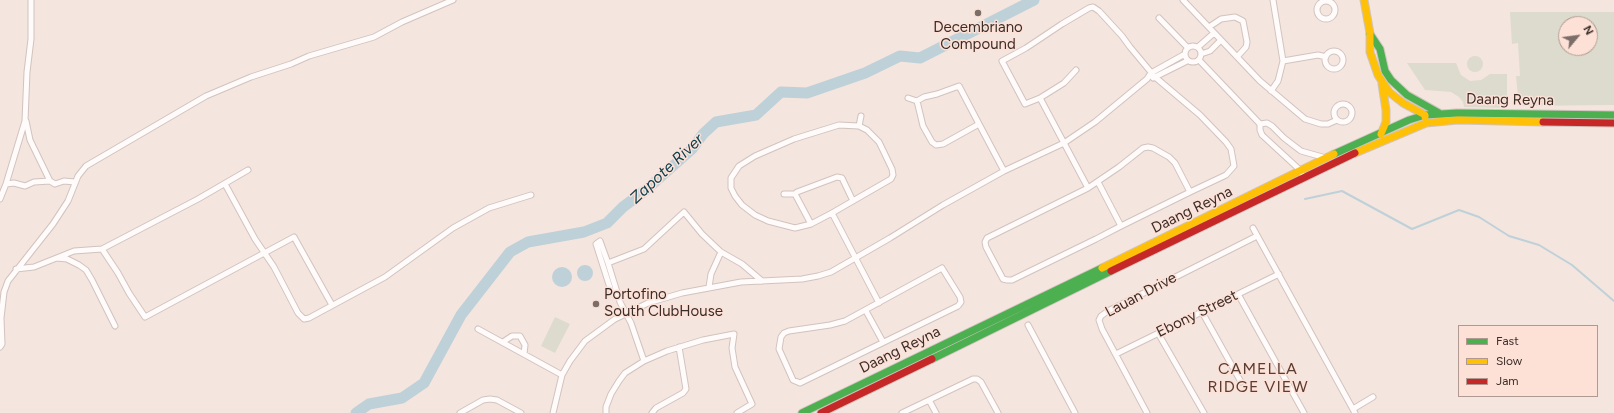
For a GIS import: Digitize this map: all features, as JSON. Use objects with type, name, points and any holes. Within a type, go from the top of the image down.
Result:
[{"type":"main road","points":[[1364,0],[1370,33],[1370,52],[1382,84],[1386,122],[1381,134]]},
{"type":"main road","points":[[1370,33],[1380,49],[1385,71],[1390,80],[1407,95],[1439,113],[1439,121]]},
{"type":"main road","points":[[1382,84],[1389,92],[1403,103],[1425,115],[1426,123]]},
{"type":"main road","name":"Daang Reyna","points":[[822,413],[1304,178],[1328,161],[1409,120],[1425,115],[1439,113],[1614,115]]},
{"type":"main road","name":"Daang Reyna","points":[[802,413],[1203,219],[1300,170],[1328,161],[1426,123],[1439,121],[1614,123]]},
{"type":"main road","points":[[1016,309],[1019,317]]},
{"type":"street","points":[[31,0],[31,39],[27,72],[26,118],[30,140],[50,181]]},
{"type":"street","points":[[0,347],[2,344],[1,331],[4,292],[8,281],[53,224],[68,201],[78,176],[86,166],[206,96],[251,77],[291,64],[309,56],[374,38],[402,22],[453,0]]},
{"type":"street","points":[[1184,0],[1208,27],[1271,91],[1305,119],[1322,124],[1328,124],[1337,120]]},
{"type":"street","points":[[1271,91],[1278,80],[1283,61],[1273,0]]},
{"type":"street","points":[[1076,70],[1064,82],[1040,98],[1025,104],[1002,61],[1089,8],[1094,7],[1122,36],[1153,75],[1200,115],[1231,149],[1234,166],[1226,175],[1012,280],[1003,279],[986,247],[985,242],[987,238],[1088,188],[1143,148],[1153,148],[1175,162],[1190,192]]},
{"type":"street","points":[[1208,27],[1222,19],[1236,17],[1243,21],[1247,42],[1246,47],[1237,57]]},
{"type":"street","points":[[1159,18],[1188,48]]},
{"type":"street","points":[[1198,47],[1214,32]]},
{"type":"street","points":[[1153,75],[1187,60],[1194,62],[1210,51],[1221,40]]},
{"type":"street","points":[[553,413],[562,375],[574,356],[585,341],[607,324],[625,313],[661,298],[709,287],[741,282],[802,279],[831,272],[942,205],[1004,171],[1064,143],[1082,132],[1146,79],[1184,54],[1188,48],[1192,46],[1198,47]]},
{"type":"street","points":[[1198,47],[1200,57],[1260,124],[1262,135],[1300,170],[1304,178]]},
{"type":"street","points":[[1184,54],[1187,60]]},
{"type":"street","points":[[1283,61],[1318,55],[1326,56]]},
{"type":"street","points":[[908,98],[917,101],[924,97],[959,86],[1004,171]]},
{"type":"street","points":[[1040,98],[1088,188]]},
{"type":"street","points":[[917,101],[923,126],[932,142],[936,145],[943,144],[980,124]]},
{"type":"street","points":[[859,126],[861,116]]},
{"type":"street","points":[[0,199],[18,148],[26,118]]},
{"type":"street","points":[[1260,124],[1267,123],[1301,150],[1328,161]]},
{"type":"street","points":[[839,125],[859,126],[867,130],[879,142],[892,169],[893,175],[890,179],[853,201],[811,224],[795,228],[784,226],[755,215],[742,204],[735,196],[731,188],[731,178],[739,166],[755,156],[794,139],[839,125]]},
{"type":"street","points":[[16,269],[34,267],[74,251],[102,249],[225,184],[248,170]]},
{"type":"street","points":[[784,194],[795,194],[802,190],[837,178],[842,178],[853,201]]},
{"type":"street","points":[[6,184],[14,183],[25,186],[34,182],[50,181],[55,184],[64,181],[75,182]]},
{"type":"street","points":[[1098,182],[1120,226]]},
{"type":"street","points":[[225,184],[255,239],[280,277],[298,313],[304,319],[309,318],[385,277],[459,225],[489,208],[531,195]]},
{"type":"street","points":[[795,194],[811,224]]},
{"type":"street","points":[[608,263],[644,249],[684,212],[702,234],[721,252],[742,264],[762,281]]},
{"type":"street","points":[[832,213],[879,303]]},
{"type":"street","points":[[1253,228],[1354,411],[1373,397]]},
{"type":"street","name":"Lauan Drive","points":[[1147,413],[1100,325],[1099,320],[1103,314],[1257,236]]},
{"type":"street","points":[[102,249],[145,318],[294,237],[332,305]]},
{"type":"street","points":[[617,292],[611,291],[596,244],[600,241],[617,292],[625,313],[631,323],[644,361]]},
{"type":"street","points":[[709,287],[711,274],[721,252]]},
{"type":"street","points":[[56,258],[67,259],[86,270],[115,326]]},
{"type":"street","points":[[942,268],[960,297],[961,302],[958,306],[800,383],[793,380],[779,349],[784,333],[845,321],[879,303],[942,268]]},
{"type":"street","name":"Ebony Street","points":[[1116,354],[1279,274]]},
{"type":"street","points":[[1238,294],[1304,413]]},
{"type":"street","points":[[866,311],[882,342]]},
{"type":"street","points":[[1202,312],[1241,382]]},
{"type":"street","points":[[1028,325],[1075,413]]},
{"type":"street","points":[[478,329],[562,375]]},
{"type":"street","points":[[1158,333],[1204,413]]},
{"type":"street","points":[[606,413],[606,407],[611,394],[619,381],[626,373],[644,361],[678,347],[734,334],[732,348],[735,367],[752,404],[737,413]]},
{"type":"street","points":[[503,342],[512,336],[520,336],[525,345],[524,354]]},
{"type":"street","points":[[652,413],[656,408],[683,393],[686,389],[678,347]]},
{"type":"street","points":[[902,413],[968,380],[977,379],[984,386],[998,413]]},
{"type":"street","points":[[460,413],[483,400],[490,399],[497,400],[521,413]]},
{"type":"street","points":[[929,400],[936,413]]},
{"type":"shaded area","points":[[1510,12],[1614,12],[1614,105],[1519,106],[1516,76],[1520,76],[1518,43],[1512,44]]},
{"type":"shaded area","points":[[1475,56],[1482,61],[1483,64],[1478,71],[1475,72],[1468,67],[1467,64],[1472,57]]},
{"type":"shaded area","points":[[1407,63],[1456,63],[1461,75],[1470,81],[1481,80],[1490,74],[1507,74],[1507,108],[1464,107],[1463,102],[1459,97],[1451,92],[1425,90]]},
{"type":"shaded area","points":[[585,265],[591,267],[593,273],[591,279],[585,281],[579,279],[577,273],[579,267]]},
{"type":"shaded area","points":[[562,267],[569,270],[572,277],[569,284],[562,287],[555,284],[552,277],[555,270]]},
{"type":"shaded area","points":[[555,317],[570,324],[555,353],[541,346]]},
{"type":"waterway","name":"Zapote River","points":[[356,413],[369,404],[402,398],[424,383],[461,315],[510,252],[528,242],[584,232],[607,223],[623,207],[647,189],[692,149],[703,134],[716,122],[756,115],[781,92],[807,93],[865,73],[900,56],[920,58],[1034,0]]},
{"type":"waterway","points":[[1305,199],[1342,191],[1412,229],[1459,210],[1479,217],[1509,236],[1539,245],[1572,265],[1614,301]]},
{"type":"traffic: fast","points":[[1370,34],[1380,49],[1385,71],[1391,80],[1407,95],[1439,113]]},
{"type":"traffic: fast","points":[[1334,154],[1409,120],[1425,115],[1457,113],[1614,115]]},
{"type":"traffic: fast","points":[[802,413],[1102,268]]},
{"type":"traffic: fast","points":[[932,359],[1111,271]]},
{"type":"traffic: slow","points":[[1364,0],[1370,33],[1370,52],[1378,75],[1389,92],[1403,103],[1425,115],[1425,117]]},
{"type":"traffic: slow","points":[[1381,134],[1386,122],[1386,110],[1382,84]]},
{"type":"traffic: slow","points":[[1355,153],[1426,123],[1458,120],[1543,122]]},
{"type":"traffic: slow","points":[[1102,268],[1334,154]]},
{"type":"traffic: jam","points":[[1543,122],[1614,123]]},
{"type":"traffic: jam","points":[[1111,271],[1355,153]]},
{"type":"traffic: jam","points":[[821,413],[932,359]]},
{"type":"place","name":"Decembriano Compound","points":[[978,13]]},
{"type":"place","name":"Portofino South ClubHouse","points":[[596,304]]},
{"type":"district","name":"CAMELLA RIDGE VIEW","points":[[1258,378]]}]
